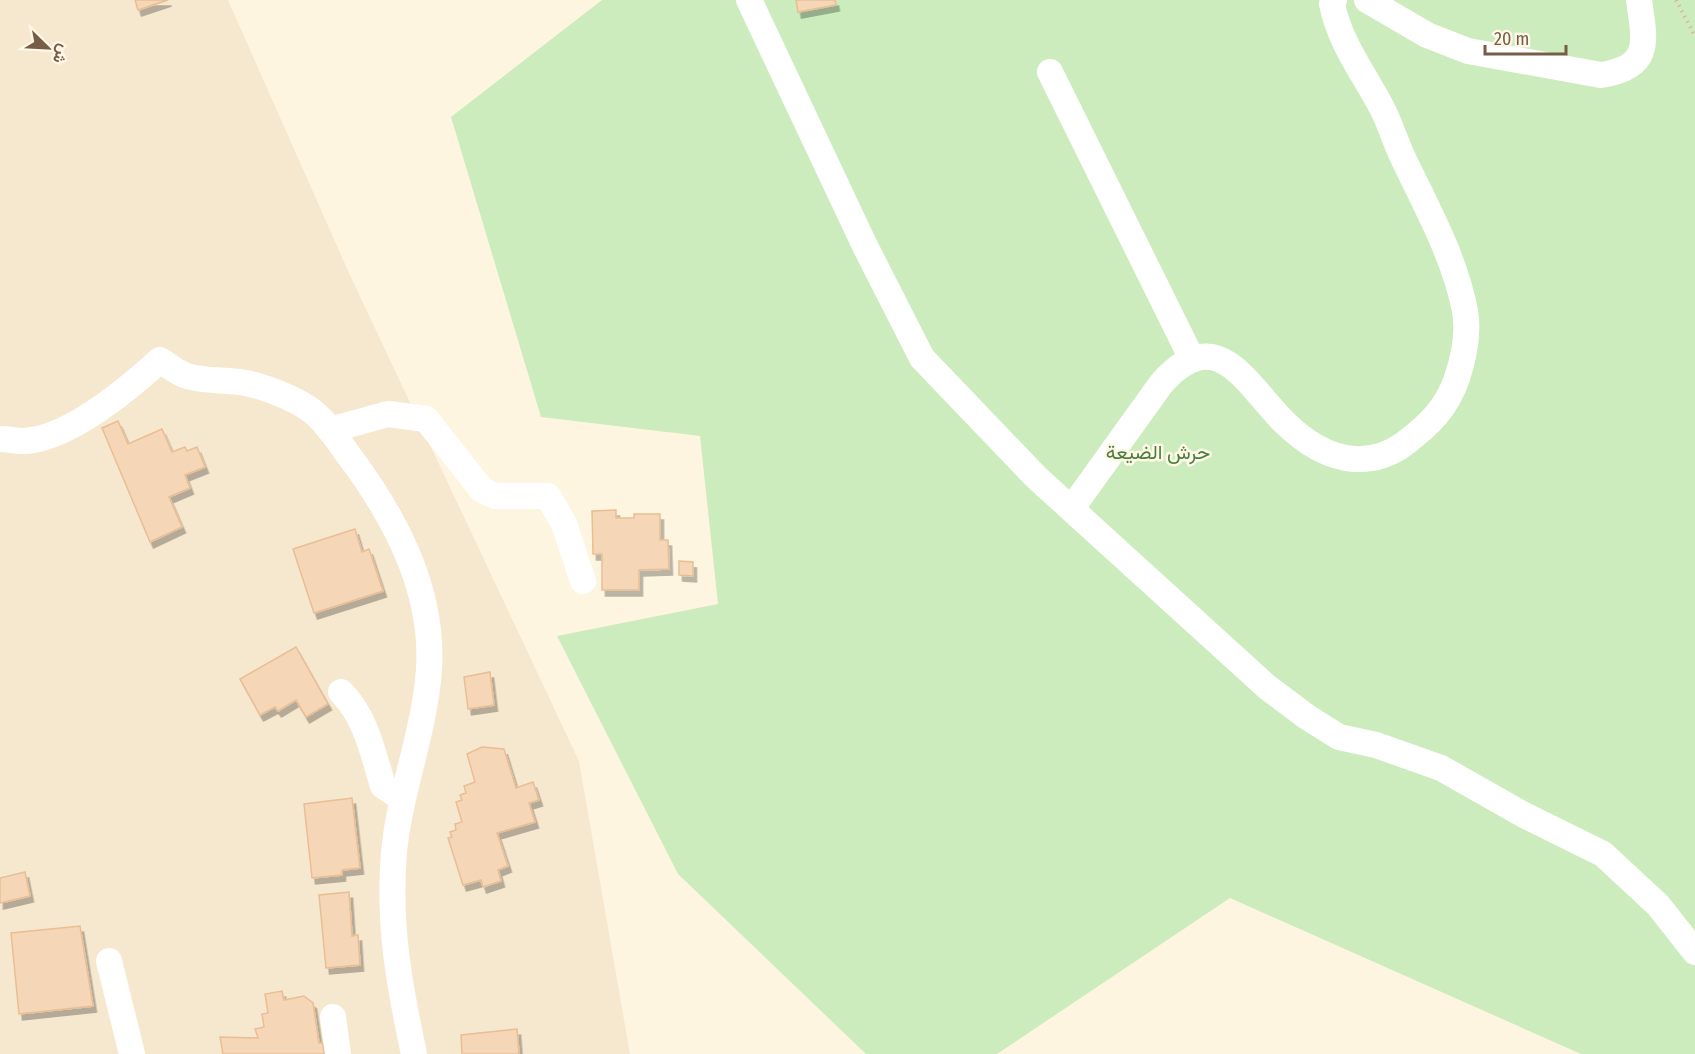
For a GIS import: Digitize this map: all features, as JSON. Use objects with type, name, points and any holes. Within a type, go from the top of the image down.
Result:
[{"type":"street","points":[[749,0],[865,246],[922,357],[1036,477],[1267,687],[1306,717],[1339,737],[1376,745],[1441,768],[1524,815],[1603,854],[1658,905],[1695,952]]},
{"type":"street","points":[[1072,508],[1161,384],[1175,369],[1192,359],[1209,356],[1226,361],[1264,396],[1282,420],[1301,437],[1323,451],[1345,458],[1371,460],[1397,449],[1431,424],[1445,405],[1456,381],[1466,343],[1465,312],[1454,276],[1423,195],[1382,109],[1338,28],[1332,4],[1334,0]]},
{"type":"street","points":[[1367,0],[1427,35],[1467,51],[1601,75],[1620,72],[1632,66],[1641,53],[1644,39],[1639,0]]},
{"type":"street","points":[[1050,72],[1192,359]]},
{"type":"street","points":[[0,439],[25,441],[68,427],[111,400],[160,360],[187,376],[247,383],[278,394],[312,411],[330,430],[384,503],[405,551],[424,604],[429,669],[425,698],[401,798],[394,853],[393,952],[414,1054]]},
{"type":"street","points":[[330,430],[388,414],[426,418],[482,490],[495,496],[548,496],[564,524],[584,581]]},
{"type":"street","points":[[341,692],[355,706],[372,748],[382,786],[401,798]]},
{"type":"street","points":[[109,961],[132,1054]]},
{"type":"street","points":[[333,1017],[338,1054]]},
{"type":"path","points":[[1676,0],[1695,36]]},
{"type":"shaded area","points":[[0,0],[228,0],[349,273],[579,761],[630,1054],[0,1054]]},
{"type":"green space","name":"حرش الضيعة","points":[[602,0],[1695,0],[1695,1054],[1581,1054],[1230,898],[997,1054],[866,1054],[678,874],[557,636],[718,604],[700,436],[541,417],[451,117]]},
{"type":"building","points":[[135,0],[168,0],[138,10]]},
{"type":"building","points":[[796,0],[835,0],[836,5],[798,12]]},
{"type":"building","points":[[118,421],[128,444],[162,429],[172,452],[185,447],[187,451],[197,447],[205,467],[185,475],[190,488],[169,497],[182,527],[150,542],[102,428]]},
{"type":"building","points":[[616,510],[616,518],[634,518],[634,514],[660,514],[660,540],[668,540],[669,569],[639,570],[639,590],[602,590],[602,554],[593,554],[592,511]]},
{"type":"building","points":[[355,529],[362,552],[369,549],[383,591],[314,613],[293,549]]},
{"type":"building","points":[[679,561],[693,562],[693,576],[679,575]]},
{"type":"building","points":[[296,647],[328,704],[306,717],[296,700],[278,711],[275,707],[260,715],[240,679]]},
{"type":"building","points":[[490,672],[494,705],[468,709],[464,677]]},
{"type":"building","points":[[482,747],[504,749],[516,788],[533,782],[539,800],[529,803],[535,822],[497,833],[508,866],[498,870],[501,881],[483,887],[481,880],[463,885],[448,838],[452,837],[450,832],[456,830],[455,824],[462,822],[456,802],[462,800],[460,795],[466,793],[464,786],[475,782],[467,754]]},
{"type":"building","points":[[352,798],[360,868],[342,870],[342,875],[312,878],[304,804]]},
{"type":"building","points":[[25,872],[30,896],[0,903],[0,878]]},
{"type":"building","points":[[349,892],[352,936],[358,935],[360,965],[326,968],[319,895]]},
{"type":"building","points":[[80,926],[93,1006],[19,1014],[11,933]]},
{"type":"building","points":[[282,991],[284,1000],[304,996],[313,1003],[319,1043],[323,1043],[324,1054],[223,1054],[220,1037],[258,1038],[255,1029],[264,1027],[262,1014],[268,1013],[265,994]]},
{"type":"building","points":[[517,1029],[519,1054],[462,1054],[461,1035]]}]
